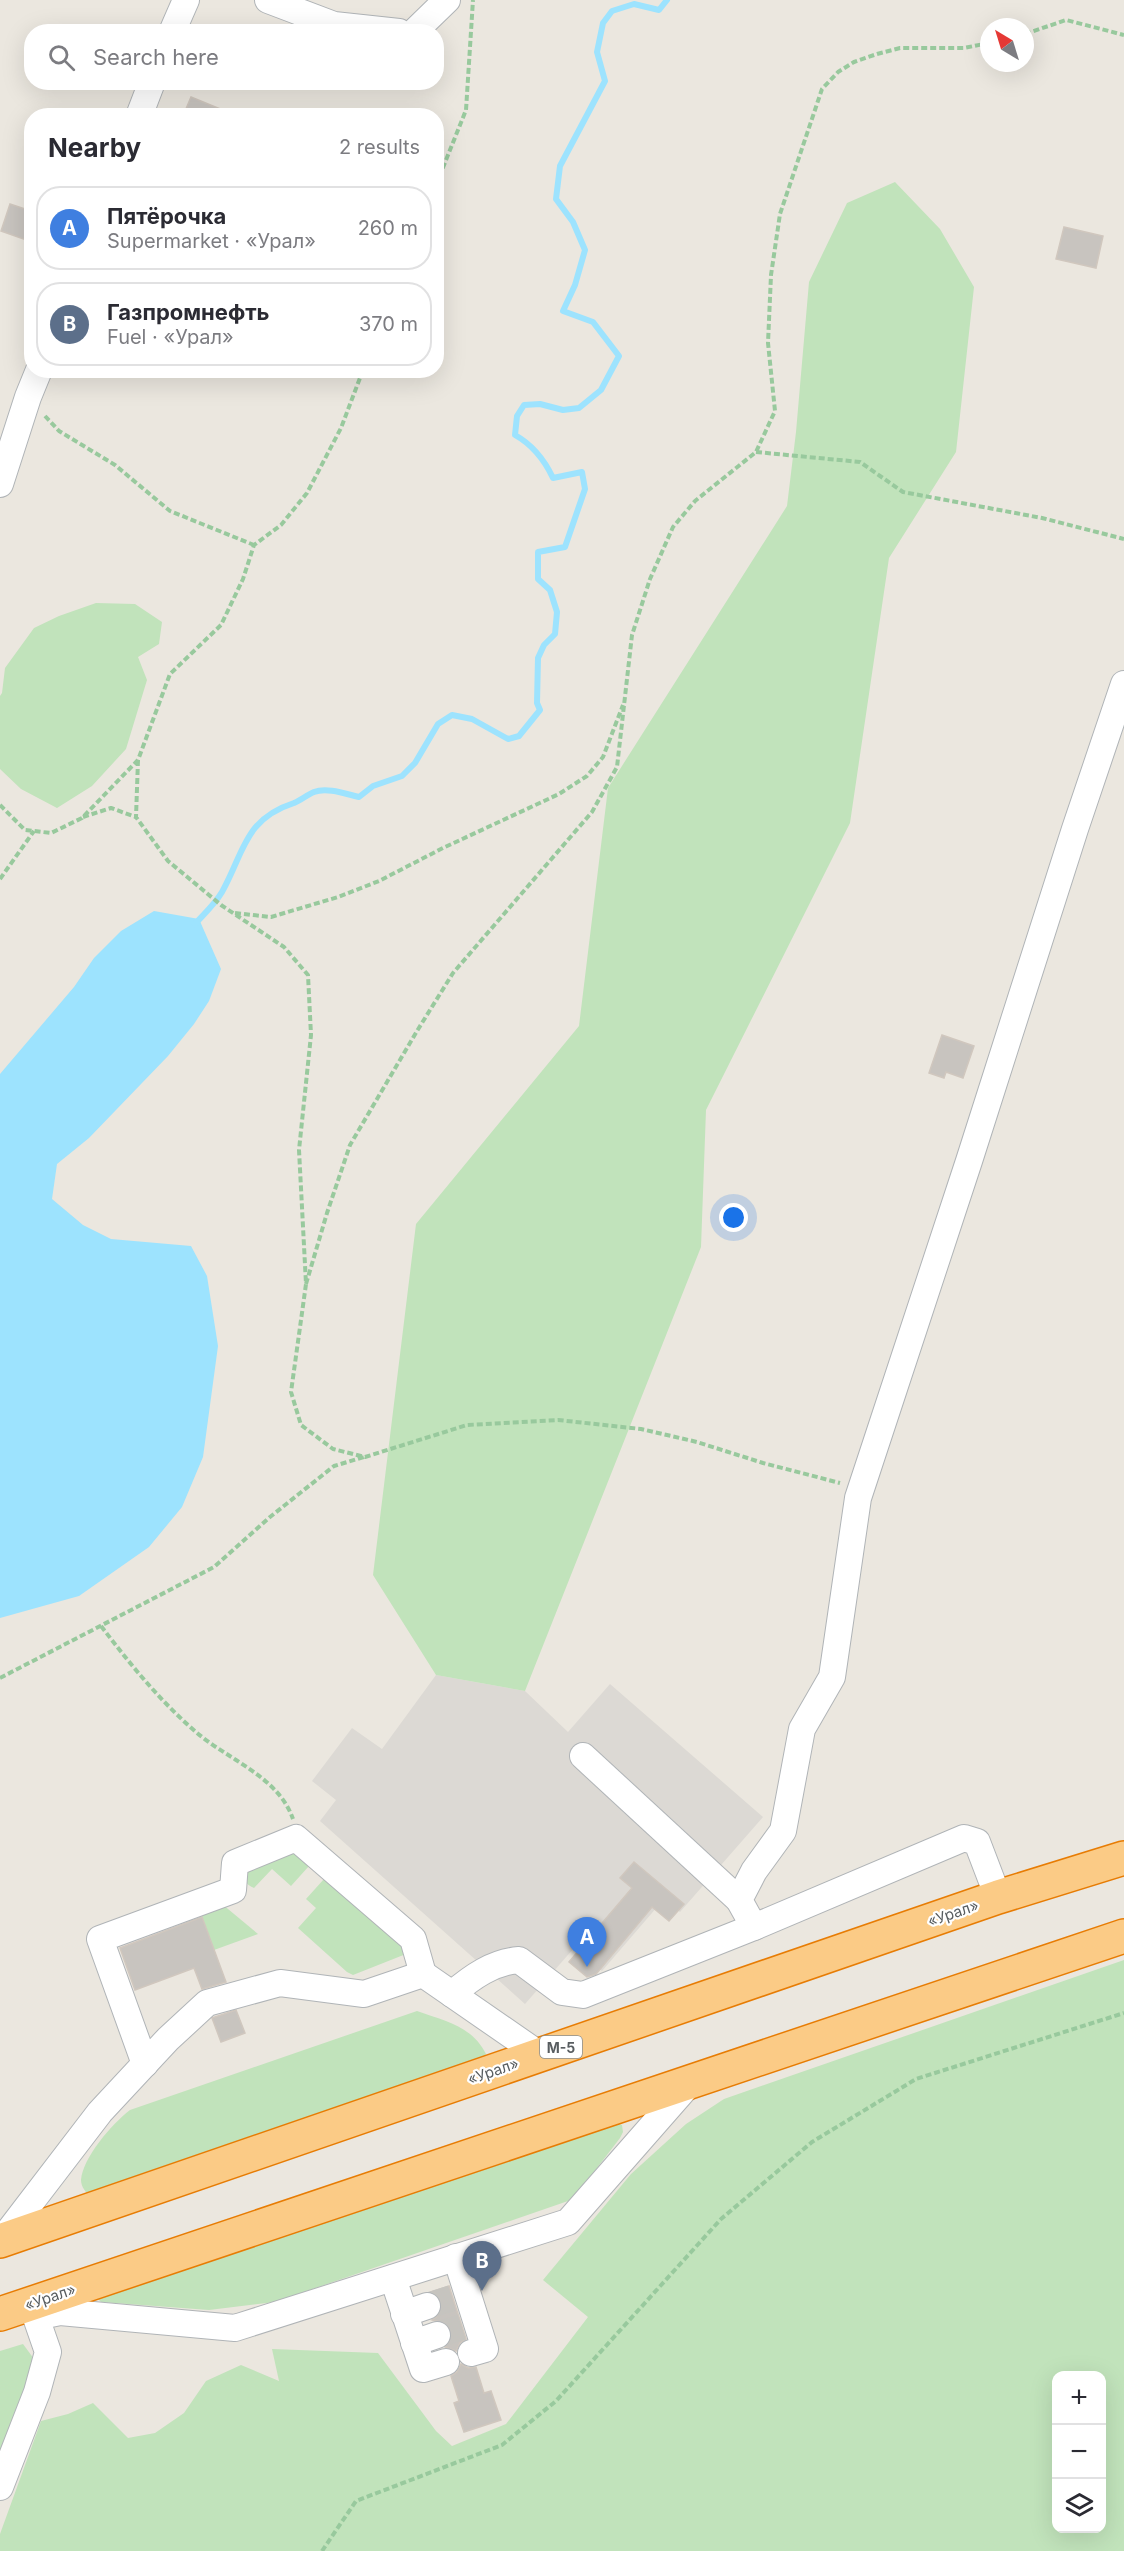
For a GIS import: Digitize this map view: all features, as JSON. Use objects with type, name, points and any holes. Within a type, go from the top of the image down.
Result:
[{"type":"highway","name":"«Урал»","points":[[1,2241],[998,1898],[1124,1858]]},
{"type":"highway","name":"«Урал»","points":[[0,2314],[33,2310],[1124,1936]]},
{"type":"street","points":[[176,24],[186,0]]},
{"type":"street","points":[[268,0],[334,24]]},
{"type":"street","points":[[422,24],[447,0]]},
{"type":"street","points":[[142,108],[149,90]]},
{"type":"street","points":[[0,484],[36,378]]},
{"type":"street","points":[[739,1900],[754,1871],[783,1831],[802,1729],[832,1677],[861,1488],[1124,684]]},
{"type":"street","points":[[583,1756],[739,1900],[754,1927]]},
{"type":"street","points":[[146,2064],[100,1939],[232,1890],[235,1863],[296,1838],[413,1939],[423,1974],[540,2055]]},
{"type":"street","points":[[452,1994],[480,1974],[504,1961],[519,1960],[562,1992],[583,1995],[754,1927],[964,1838],[977,1842],[998,1898]]},
{"type":"street","points":[[1,2241],[100,2112],[207,2003],[280,1983],[364,1994],[423,1974]]},
{"type":"street","points":[[0,2487],[37,2392],[48,2352],[33,2310],[235,2328],[568,2222],[689,2084]]},
{"type":"street","points":[[456,2257],[460,2295],[470,2325],[485,2349],[471,2353]]},
{"type":"street","points":[[393,2278],[416,2310],[426,2339],[423,2369],[446,2362]]},
{"type":"path","points":[[444,165],[466,110],[473,0]]},
{"type":"path","points":[[1034,31],[1066,20],[1124,34]]},
{"type":"path","points":[[365,1456],[333,1449],[301,1425],[291,1392],[306,1284],[350,1145],[453,973],[592,812],[617,767],[632,636],[650,579],[673,527],[695,501],[756,452],[775,411],[768,343],[771,275],[780,214],[822,89],[838,72],[854,62],[877,54],[900,48],[964,48],[980,45]]},
{"type":"path","points":[[136,817],[138,760],[170,674],[220,625],[243,579],[254,545],[281,525],[307,493],[341,428],[360,378]]},
{"type":"path","points":[[28,397],[59,431],[115,465],[170,511],[254,545]]},
{"type":"path","points":[[756,452],[860,462],[903,492],[1042,518],[1124,539]]},
{"type":"path","points":[[233,913],[272,917],[380,882],[443,848],[559,794],[587,776],[603,757],[626,699]]},
{"type":"path","points":[[82,818],[138,760]]},
{"type":"path","points":[[0,805],[25,830],[51,833],[82,818],[111,808],[136,817],[168,861],[221,905],[284,947],[308,975],[311,1035],[299,1150],[306,1284]]},
{"type":"path","points":[[0,879],[34,831]]},
{"type":"path","points":[[0,1678],[214,1567],[270,1517],[334,1466],[467,1425],[558,1420],[641,1429],[697,1442],[763,1463],[861,1488]]},
{"type":"path","points":[[101,1626],[139,1674],[197,1733],[244,1765],[287,1803],[300,1841]]},
{"type":"path","points":[[322,2551],[357,2500],[502,2445],[556,2401],[721,2219],[812,2142],[916,2079],[1124,2013]]},
{"type":"shaded area","points":[[436,1675],[525,1691],[568,1732],[610,1684],[763,1817],[680,1912],[664,1899],[602,1971],[574,1948],[525,2004],[320,1821],[336,1800],[312,1781],[352,1728],[382,1749]]},
{"type":"green space","points":[[895,182],[940,229],[974,287],[956,452],[889,558],[850,823],[706,1110],[701,1247],[525,1691],[436,1675],[373,1575],[416,1224],[579,1026],[608,788],[787,506],[809,282],[847,203]]},
{"type":"green space","points":[[96,603],[135,604],[162,622],[159,644],[138,657],[147,680],[126,749],[92,786],[57,808],[21,789],[0,769],[0,696],[5,668],[34,628]]},
{"type":"green space","points":[[293,1849],[405,1944],[406,1954],[353,1975],[298,1928],[316,1908],[306,1899],[324,1879],[309,1866],[291,1886],[272,1869],[254,1888],[247,1883],[244,1871]]},
{"type":"green space","points":[[222,1904],[258,1934],[214,1950],[201,1913]]},
{"type":"green space","points":[[1124,1960],[1124,2551],[0,2551],[0,2534],[41,2421],[68,2414],[93,2403],[128,2438],[155,2433],[184,2413],[206,2381],[241,2365],[279,2381],[272,2349],[378,2353],[436,2431],[452,2446],[506,2424],[588,2317],[543,2280],[631,2174],[686,2124],[724,2099]]},
{"type":"green space","points":[[417,2011],[457,2026],[473,2037],[486,2054],[479,2065],[90,2197],[83,2187],[81,2180],[83,2171],[93,2151],[107,2132],[130,2110]]},
{"type":"green space","points":[[616,2123],[622,2125],[623,2132],[620,2138],[577,2194],[568,2201],[275,2302],[209,2310],[101,2302],[98,2299]]},
{"type":"green space","points":[[23,2344],[34,2359],[0,2466],[0,2351]]},
{"type":"water","points":[[154,911],[199,919],[221,969],[209,1001],[168,1056],[89,1138],[57,1164],[52,1199],[83,1225],[111,1239],[191,1246],[207,1276],[218,1346],[203,1457],[182,1507],[149,1547],[79,1596],[0,1618],[0,1074],[74,987],[94,958],[121,931]]},
{"type":"building","points":[[191,97],[218,108],[186,108]]},
{"type":"building","points":[[10,204],[24,209],[24,239],[1,231]]},
{"type":"building","points":[[1064,227],[1103,236],[1096,268],[1056,259]]},
{"type":"building","points":[[942,1035],[974,1046],[963,1078],[946,1072],[944,1078],[929,1073]]},
{"type":"building","points":[[634,1862],[684,1904],[669,1921],[652,1907],[596,1974],[587,1977],[569,1962],[632,1888],[620,1878]]},
{"type":"building","points":[[202,1917],[226,1982],[202,1989],[194,1968],[135,1990],[120,1948]]},
{"type":"building","points":[[236,2010],[245,2033],[221,2042],[212,2018]]},
{"type":"building","points":[[449,2286],[466,2339],[460,2343],[456,2351],[445,2347],[452,2337],[447,2324],[432,2320],[439,2315],[442,2308],[441,2301],[431,2292]]},
{"type":"building","points":[[461,2364],[468,2368],[476,2367],[484,2393],[491,2391],[501,2420],[464,2432],[454,2403],[459,2401],[451,2376],[457,2372]]},
{"type":"waterway","points":[[195,924],[222,892],[241,851],[255,828],[277,810],[314,792],[325,790],[359,797],[373,786],[402,776],[415,763],[438,724],[452,715],[472,719],[508,739],[519,736],[540,710],[537,703],[538,658],[544,645],[555,634],[557,612],[550,590],[538,579],[538,552],[565,547],[585,489],[582,472],[553,478],[537,453],[515,435],[517,416],[524,405],[540,404],[563,410],[579,408],[601,390],[619,356],[593,322],[563,311],[575,285],[585,250],[573,222],[556,199],[560,166],[605,81],[597,52],[603,23],[612,11],[634,4],[659,10],[667,0]]},
{"type":"tunnel","points":[[427,2306],[452,2298]]},
{"type":"tunnel","points":[[437,2335],[462,2327]]},
{"type":"place","name":"Пятёрочка","points":[[587,1967]]},
{"type":"place","name":"Газпромнефть","points":[[482,2291]]}]
